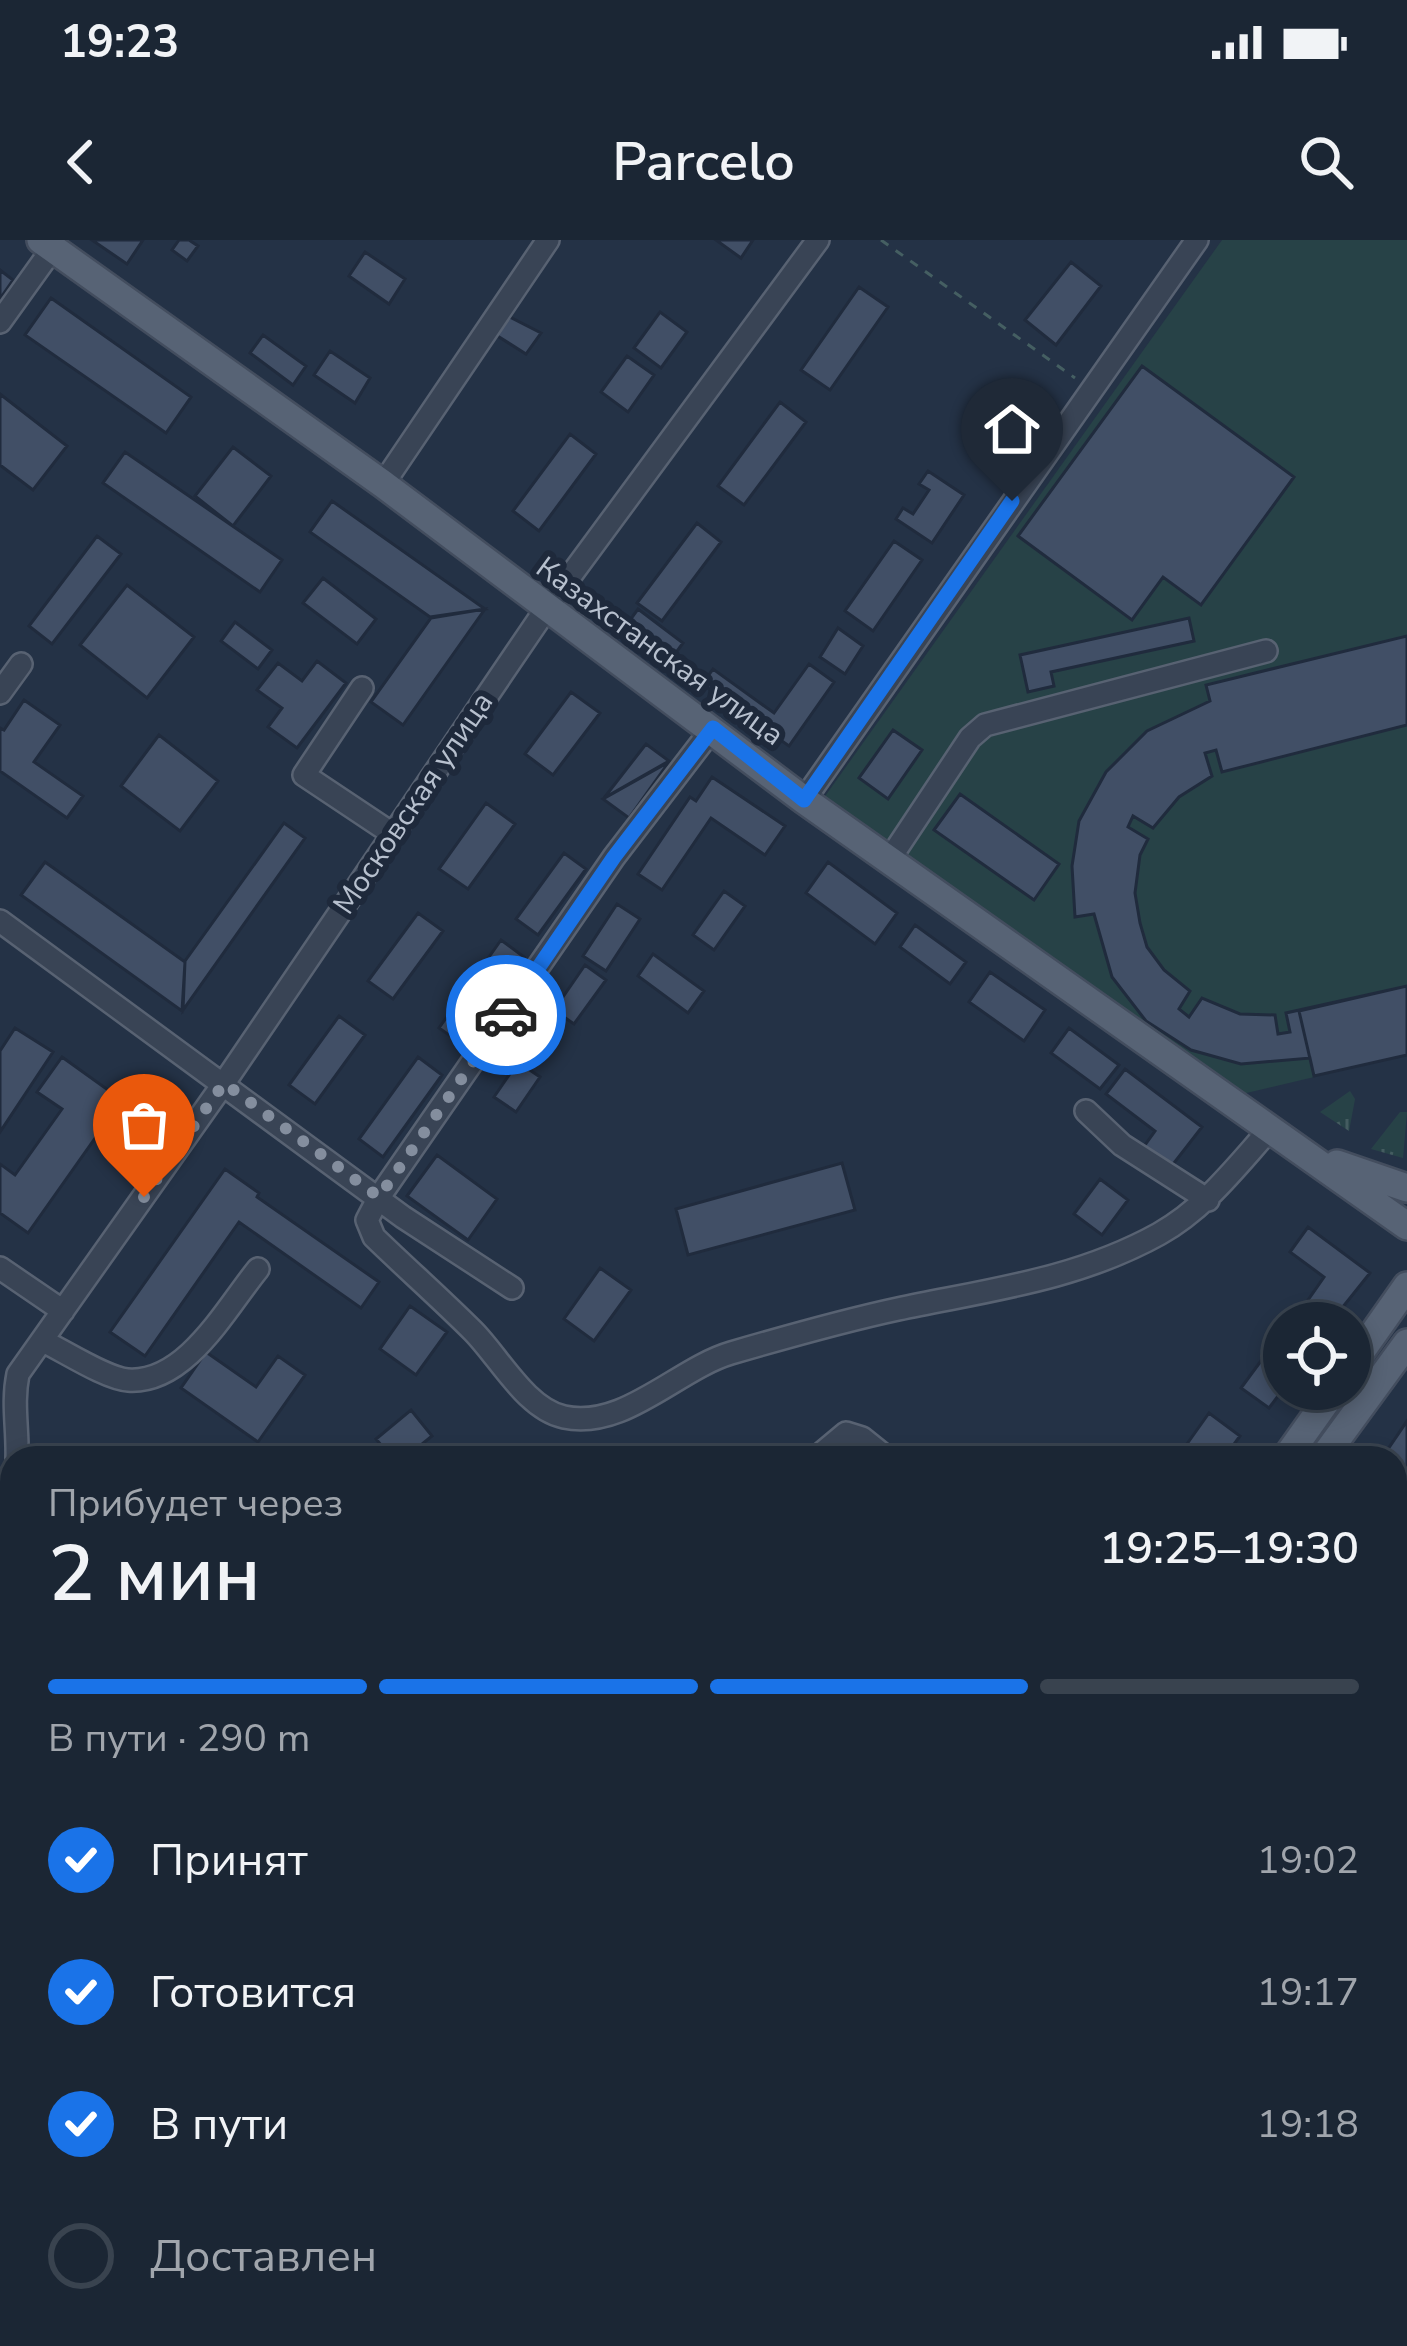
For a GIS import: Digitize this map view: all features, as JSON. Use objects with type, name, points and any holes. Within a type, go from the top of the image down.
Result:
[{"type":"main road","name":"Казахстанская улица","points":[[47,244],[383,484],[804,800],[1407,1226]]},
{"type":"main road","points":[[1310,1155],[1407,1188]]},
{"type":"main road","points":[[1371,1337],[1407,1286]]},
{"type":"main road","points":[[1333,1446],[1407,1342]]},
{"type":"main road","points":[[1295,1446],[1320,1410]]},
{"type":"street","points":[[383,484],[548,240]]},
{"type":"street","name":"Московская улица","points":[[9,1372],[43,1341],[546,609],[818,240]]},
{"type":"street","points":[[804,800],[1197,240]]},
{"type":"street","name":"Казахстанская улица","points":[[0,322],[47,244]]},
{"type":"street","points":[[889,860],[970,738],[985,724],[1267,651]]},
{"type":"street","points":[[0,693],[21,664]]},
{"type":"street","points":[[362,688],[304,775],[392,833]]},
{"type":"street","points":[[713,728],[614,857],[367,1220],[374,1237],[477,1335],[547,1411],[592,1419],[622,1409],[723,1355],[881,1313],[994,1293],[1082,1270],[1156,1236],[1208,1199],[1270,1129]]},
{"type":"street","points":[[0,921],[512,1288]]},
{"type":"street","points":[[1086,1111],[1122,1145],[1208,1199]]},
{"type":"street","points":[[0,1268],[63,1311]]},
{"type":"street","points":[[43,1341],[124,1380],[157,1376],[183,1360],[258,1269]]},
{"type":"street","points":[[9,1372],[6,1402],[18,1431],[17,1446]]},
{"type":"street","points":[[830,1446],[846,1433],[872,1446]]},
{"type":"path","points":[[881,240],[1090,389]]},
{"type":"green space","points":[[1222,240],[1407,240],[1407,1055],[1238,1095],[823,799]]},
{"type":"green space","points":[[1350,1091],[1355,1099],[1349,1131],[1320,1112]]},
{"type":"green space","points":[[1400,1112],[1407,1112],[1403,1158],[1371,1149]]},
{"type":"building","points":[[92,240],[143,240],[127,264]]},
{"type":"building","points":[[179,240],[198,246],[187,261],[172,250]]},
{"type":"building","points":[[716,240],[753,240],[741,258]]},
{"type":"building","points":[[365,252],[405,279],[389,304],[349,276]]},
{"type":"building","points":[[1071,262],[1101,286],[1056,345],[1025,320]]},
{"type":"building","points":[[0,270],[13,280],[0,299]]},
{"type":"building","points":[[859,287],[888,307],[830,390],[801,370]]},
{"type":"building","points":[[51,298],[191,397],[166,433],[25,335]]},
{"type":"building","points":[[660,312],[687,332],[661,368],[634,348]]},
{"type":"building","points":[[508,316],[541,333],[526,354],[496,335]]},
{"type":"building","points":[[263,335],[306,366],[293,385],[250,353]]},
{"type":"building","points":[[330,351],[370,378],[355,403],[314,375]]},
{"type":"building","points":[[627,356],[654,375],[628,412],[601,392]]},
{"type":"building","points":[[1142,366],[1294,477],[1201,605],[1163,577],[1132,620],[1018,536]]},
{"type":"building","points":[[996,391],[1021,407],[993,448],[969,431]]},
{"type":"building","points":[[0,394],[67,446],[33,490],[0,465]]},
{"type":"building","points":[[780,402],[806,422],[744,505],[718,486]]},
{"type":"building","points":[[570,434],[596,454],[539,531],[513,511]]},
{"type":"building","points":[[233,447],[271,476],[233,526],[195,496]]},
{"type":"building","points":[[125,452],[282,560],[260,592],[103,483]]},
{"type":"building","points":[[928,471],[964,495],[932,543],[896,519],[903,508],[913,514],[929,490],[919,484]]},
{"type":"building","points":[[332,501],[485,609],[430,617],[310,532]]},
{"type":"building","points":[[697,523],[721,542],[662,621],[637,603]]},
{"type":"building","points":[[97,536],[121,554],[52,644],[29,626]]},
{"type":"building","points":[[894,541],[922,560],[873,631],[845,611]]},
{"type":"building","points":[[323,578],[376,619],[357,644],[303,603]]},
{"type":"building","points":[[127,585],[194,637],[147,698],[80,645]]},
{"type":"building","points":[[485,609],[403,725],[371,702],[431,618]]},
{"type":"building","points":[[638,609],[683,643],[675,654],[630,620]]},
{"type":"building","points":[[1189,618],[1194,641],[1051,672],[1054,686],[1028,692],[1020,655]]},
{"type":"building","points":[[235,622],[272,650],[258,669],[221,641]]},
{"type":"building","points":[[838,628],[863,646],[845,674],[820,657]]},
{"type":"building","points":[[1407,636],[1407,725],[1222,772],[1216,750],[1205,753],[1212,776],[1179,797],[1153,828],[1133,816],[1128,827],[1148,839],[1140,855],[1135,893],[1140,923],[1147,947],[1164,970],[1190,991],[1179,1009],[1189,1017],[1202,998],[1240,1014],[1275,1015],[1278,1034],[1290,1032],[1286,1013],[1407,986],[1407,1055],[1314,1076],[1310,1058],[1241,1064],[1191,1050],[1146,1021],[1112,977],[1094,914],[1075,917],[1072,866],[1079,821],[1106,772],[1147,731],[1210,701],[1206,685]]},
{"type":"building","points":[[317,661],[346,683],[297,748],[268,727],[282,708],[257,690],[278,663],[302,681]]},
{"type":"building","points":[[809,664],[834,682],[789,746],[702,684],[713,669],[774,713]]},
{"type":"building","points":[[571,692],[600,713],[553,775],[525,754]]},
{"type":"building","points":[[24,700],[60,725],[34,762],[83,796],[67,818],[0,771],[0,728],[4,730]]},
{"type":"building","points":[[893,730],[922,750],[888,799],[859,778]]},
{"type":"building","points":[[159,735],[218,781],[180,831],[121,786]]},
{"type":"building","points":[[646,744],[669,761],[604,798]]},
{"type":"building","points":[[669,762],[629,818],[603,799]]},
{"type":"building","points":[[712,777],[785,826],[765,855],[711,818],[662,890],[638,874],[690,797],[696,801]]},
{"type":"building","points":[[960,794],[1059,864],[1034,900],[934,830]]},
{"type":"building","points":[[486,803],[515,824],[468,889],[439,869]]},
{"type":"building","points":[[284,823],[305,838],[183,1010],[185,961]]},
{"type":"building","points":[[564,853],[586,869],[538,935],[516,919]]},
{"type":"building","points":[[45,862],[185,962],[182,1011],[21,895]]},
{"type":"building","points":[[828,862],[897,913],[875,944],[806,893]]},
{"type":"building","points":[[724,891],[745,906],[714,950],[693,935]]},
{"type":"building","points":[[617,904],[640,919],[606,971],[583,956]]},
{"type":"building","points":[[418,913],[443,931],[393,999],[368,981]]},
{"type":"building","points":[[915,925],[966,962],[950,984],[900,947]]},
{"type":"building","points":[[501,940],[524,957],[462,1044],[439,1028]]},
{"type":"building","points":[[653,954],[704,991],[688,1013],[638,976]]},
{"type":"building","points":[[585,965],[606,980],[574,1024],[554,1010]]},
{"type":"building","points":[[990,972],[1045,1010],[1024,1041],[969,1002]]},
{"type":"building","points":[[1407,986],[1407,1055],[1314,1076],[1299,1011]]},
{"type":"building","points":[[339,1016],[365,1035],[315,1104],[289,1085]]},
{"type":"building","points":[[15,1028],[53,1052],[0,1132],[0,1051]]},
{"type":"building","points":[[1069,1028],[1119,1065],[1100,1089],[1051,1053]]},
{"type":"building","points":[[62,1057],[122,1100],[28,1233],[0,1213],[0,1164],[15,1175],[62,1109],[37,1092]]},
{"type":"building","points":[[418,1057],[442,1075],[383,1157],[359,1139]]},
{"type":"building","points":[[518,1062],[540,1077],[516,1112],[494,1097]]},
{"type":"building","points":[[1125,1069],[1202,1127],[1167,1172],[1140,1152],[1155,1131],[1106,1094]]},
{"type":"building","points":[[437,1155],[497,1199],[468,1240],[407,1196]]},
{"type":"building","points":[[842,1163],[855,1210],[688,1255],[676,1209]]},
{"type":"building","points":[[225,1169],[259,1193],[257,1197],[379,1282],[361,1308],[239,1222],[145,1356],[110,1332]]},
{"type":"building","points":[[1100,1179],[1128,1200],[1102,1235],[1074,1214]]},
{"type":"building","points":[[1308,1227],[1370,1273],[1347,1302],[1307,1302],[1324,1277],[1290,1252]]},
{"type":"building","points":[[600,1268],[631,1290],[594,1341],[564,1319]]},
{"type":"building","points":[[410,1306],[447,1332],[416,1375],[380,1349]]},
{"type":"building","points":[[206,1352],[256,1387],[278,1356],[305,1375],[258,1442],[181,1388]]},
{"type":"building","points":[[1263,1358],[1263,1404],[1241,1388]]},
{"type":"building","points":[[411,1410],[432,1436],[420,1446],[382,1446],[376,1439]]},
{"type":"building","points":[[1209,1413],[1240,1436],[1233,1446],[1186,1446]]},
{"type":"building","points":[[1407,1421],[1407,1446],[1390,1446]]},
{"type":"way so far","points":[[144,1197],[224,1083],[379,1197],[506,1015]]},
{"type":"route","points":[[506,1015],[614,857],[713,728],[804,800],[1012,501]]}]
